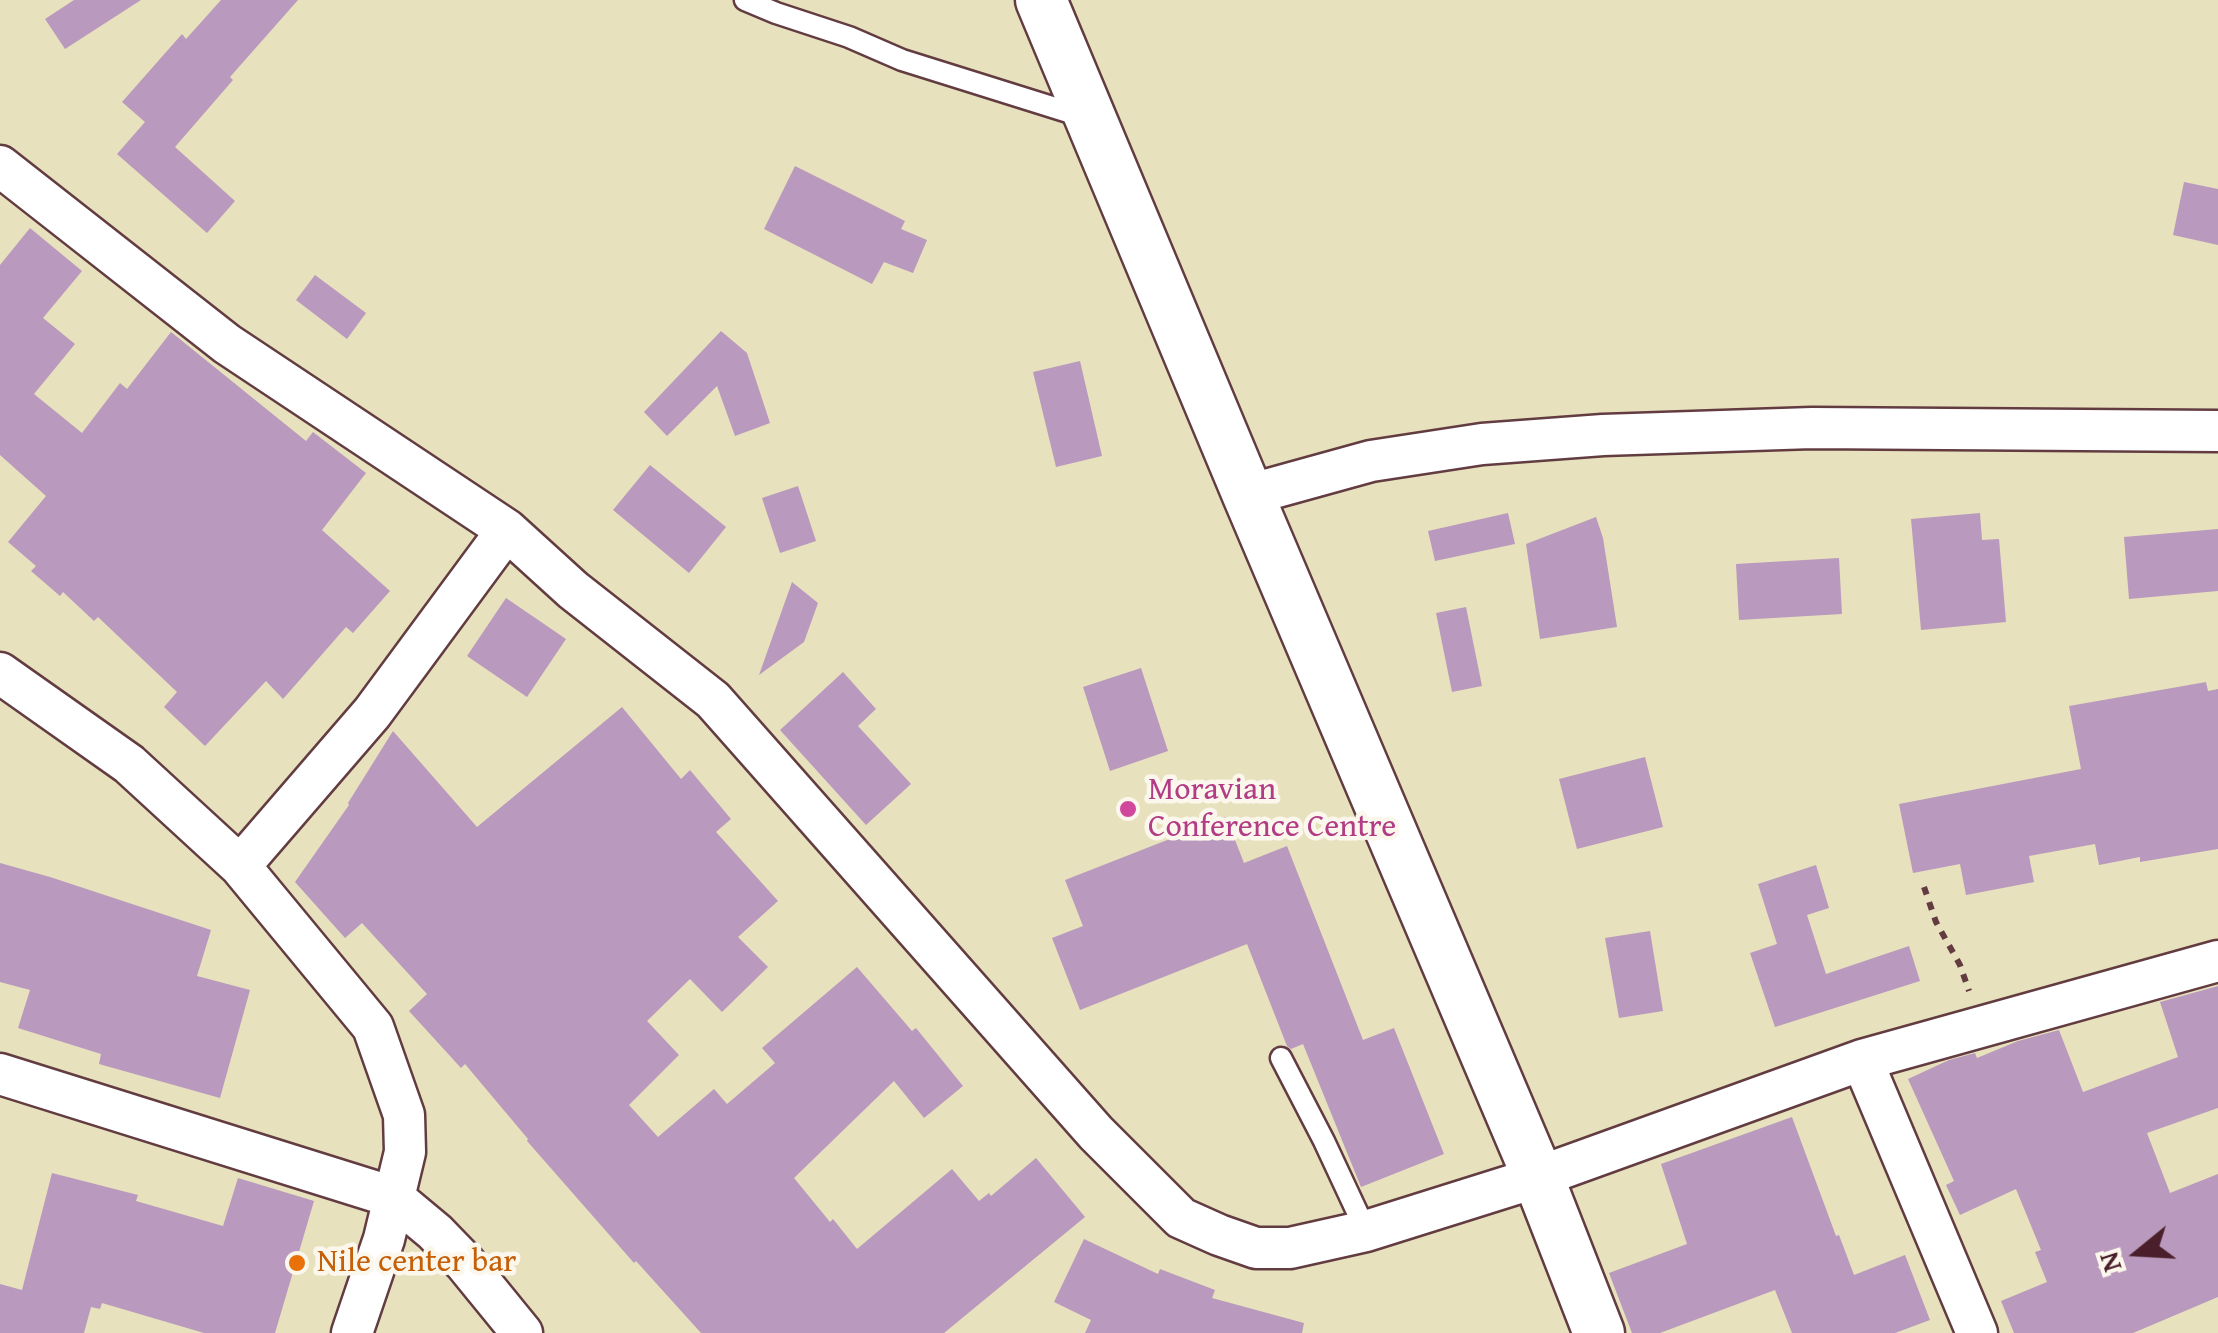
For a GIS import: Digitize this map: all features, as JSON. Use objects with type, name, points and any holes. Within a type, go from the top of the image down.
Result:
[{"type":"street","points":[[1041,0],[1538,1177],[1599,1333]]},
{"type":"street","points":[[0,166],[226,344],[506,530],[573,590],[713,700],[1096,1134],[1181,1218],[1256,1248],[1290,1248],[1366,1232],[1538,1177],[1862,1060],[2218,961]]},
{"type":"street","points":[[1248,496],[1371,462],[1482,444],[1603,434],[1812,428],[2218,431]]},
{"type":"street","points":[[240,866],[372,713],[506,530]]},
{"type":"street","points":[[0,673],[129,764],[240,866],[373,1027],[404,1114],[404,1152],[384,1238],[352,1333]]},
{"type":"street","points":[[1862,1060],[1976,1333]]},
{"type":"street","points":[[0,1074],[393,1197],[465,1263],[522,1333]]},
{"type":"lane","points":[[746,0],[902,60],[1091,120]]},
{"type":"lane","points":[[1282,1058],[1366,1232]]},
{"type":"path","points":[[1924,887],[1936,922],[1960,965],[1982,1026]]},
{"type":"building","points":[[74,0],[141,0],[65,49],[45,19]]},
{"type":"building","points":[[221,0],[298,0],[175,147],[235,201],[207,233],[117,154],[145,122],[122,102],[182,34],[186,39]]},
{"type":"building","points":[[795,166],[905,221],[901,229],[927,240],[913,273],[884,262],[872,284],[764,229]]},
{"type":"building","points":[[2184,182],[2218,189],[2218,245],[2173,235]]},
{"type":"building","points":[[30,228],[82,271],[43,318],[75,344],[34,394],[82,433],[120,383],[127,389],[171,332],[306,441],[313,432],[366,473],[322,530],[390,591],[353,633],[346,627],[283,699],[266,681],[205,746],[164,707],[177,692],[98,617],[94,621],[63,592],[60,596],[31,571],[36,566],[8,542],[46,496],[0,455],[0,265]]},
{"type":"building","points":[[315,275],[366,313],[347,339],[296,300]]},
{"type":"building","points":[[721,331],[747,353],[770,423],[735,436],[717,386],[667,436],[644,412]]},
{"type":"building","points":[[1080,361],[1102,456],[1056,467],[1033,372]]},
{"type":"building","points":[[650,465],[726,527],[689,573],[613,510]]},
{"type":"building","points":[[798,486],[816,541],[780,553],[762,498]]},
{"type":"building","points":[[1508,513],[1515,544],[1435,561],[1428,531]]},
{"type":"building","points":[[1980,513],[1982,540],[1999,539],[2006,622],[1921,630],[1911,519]]},
{"type":"building","points":[[1596,517],[1617,627],[1540,639],[1526,544]]},
{"type":"building","points":[[2218,529],[2218,591],[2129,599],[2124,537]]},
{"type":"building","points":[[1839,558],[1842,614],[1739,620],[1736,564]]},
{"type":"building","points":[[792,582],[818,603],[804,642],[759,675]]},
{"type":"building","points":[[506,598],[566,639],[527,697],[467,656]]},
{"type":"building","points":[[1466,607],[1482,686],[1452,692],[1436,613]]},
{"type":"building","points":[[1141,668],[1168,751],[1110,771],[1083,687]]},
{"type":"building","points":[[843,672],[876,709],[858,726],[911,784],[866,825],[780,730]]},
{"type":"building","points":[[2206,682],[2208,691],[2218,689],[2218,849],[2099,865],[2095,844],[2029,856],[2034,882],[1966,895],[1960,864],[1913,873],[1899,804],[2081,769],[2069,706]]},
{"type":"building","points":[[622,707],[681,779],[690,770],[731,819],[716,832],[778,901],[738,937],[768,967],[722,1012],[690,979],[647,1021],[679,1055],[629,1105],[658,1137],[714,1089],[727,1104],[775,1063],[762,1048],[857,967],[912,1031],[916,1028],[963,1086],[924,1118],[894,1081],[794,1178],[830,1222],[833,1219],[857,1249],[952,1169],[979,1201],[989,1193],[991,1196],[1036,1158],[1085,1217],[944,1333],[701,1333],[634,1263],[465,1064],[461,1068],[409,1011],[427,994],[362,923],[345,938],[295,882],[349,805],[393,731],[477,827]]},
{"type":"building","points":[[1645,757],[1663,827],[1577,849],[1559,779]]},
{"type":"building","points":[[1226,817],[1244,863],[1287,846],[1363,1040],[1394,1028],[1444,1154],[1361,1187],[1303,1044],[1291,1049],[1287,1046],[1247,944],[1080,1010],[1052,938],[1083,926],[1065,880]]},
{"type":"building","points":[[0,863],[211,930],[197,976],[250,990],[220,1098],[99,1064],[101,1054],[18,1028],[30,990],[0,982]]},
{"type":"building","points":[[1816,865],[1829,908],[1807,915],[1826,974],[1909,946],[1920,981],[1775,1027],[1750,953],[1777,944],[1758,884]]},
{"type":"building","points":[[1650,931],[1663,1011],[1619,1018],[1605,938]]},
{"type":"building","points":[[2218,986],[2218,1108],[2147,1133],[2170,1193],[2218,1174],[2218,1297],[2133,1333],[2014,1333],[2001,1301],[2047,1282],[2035,1252],[2041,1250],[2016,1189],[1960,1215],[1946,1185],[1954,1181],[1908,1079],[1949,1060],[1975,1053],[1977,1058],[2059,1030],[2083,1092],[2178,1057],[2160,1002]]},
{"type":"building","points":[[1792,1117],[1854,1275],[1905,1255],[1930,1320],[1895,1333],[1792,1333],[1775,1290],[1660,1333],[1632,1333],[1609,1273],[1687,1244],[1661,1164]]},
{"type":"building","points":[[52,1173],[138,1195],[136,1201],[223,1226],[238,1178],[314,1201],[275,1333],[204,1333],[102,1303],[100,1309],[91,1307],[84,1333],[0,1333],[0,1284],[22,1290]]},
{"type":"building","points":[[1084,1239],[1158,1274],[1160,1269],[1215,1290],[1212,1298],[1304,1323],[1302,1333],[1085,1333],[1091,1320],[1054,1302]]},
{"type":"place","name":"Moravian Conference Centre","points":[[1128,809]]},
{"type":"place","name":"Nile center bar","points":[[297,1263]]}]
